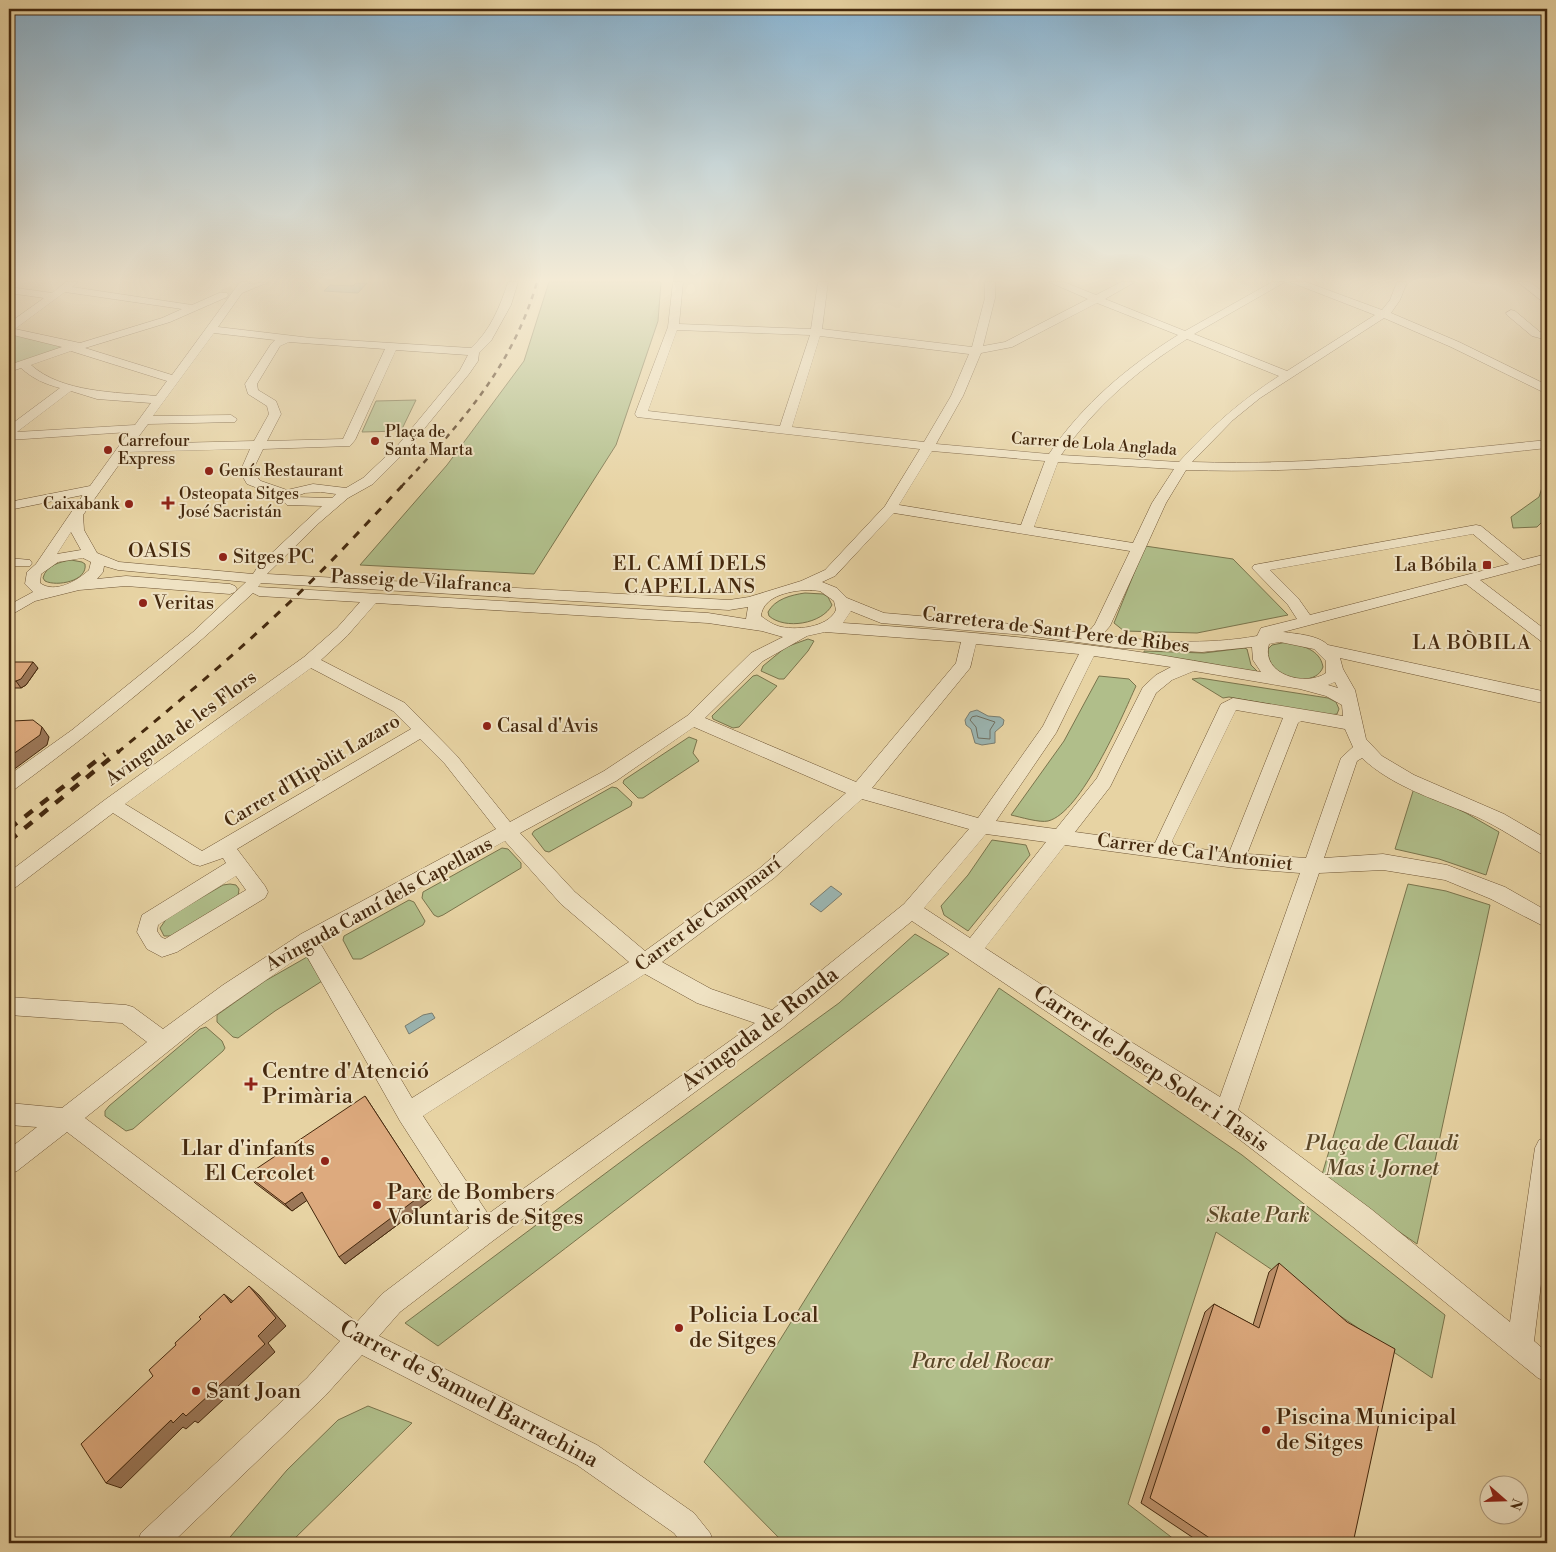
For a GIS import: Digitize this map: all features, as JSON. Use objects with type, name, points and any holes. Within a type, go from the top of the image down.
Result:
[{"type":"street","points":[[9,369],[50,354]]},
{"type":"street","points":[[93,354],[174,379]]},
{"type":"street","points":[[10,606],[192,354]]},
{"type":"street","points":[[269,354],[251,384],[252,392],[272,404],[275,409],[272,420],[247,467],[248,476],[256,484],[286,496],[292,502],[303,503],[340,498]]},
{"type":"street","points":[[125,448],[346,443],[353,432],[388,354]]},
{"type":"street","points":[[9,784],[71,739],[198,636],[314,520],[340,498],[368,481],[402,448],[465,372],[472,361],[473,354]]},
{"type":"street","name":"Carrer de Lola Anglada","points":[[663,354],[640,414],[785,428],[1052,460],[1182,466],[1336,465],[1547,444]]},
{"type":"street","points":[[785,428],[809,354]]},
{"type":"street","points":[[804,585],[824,576],[842,563],[890,508],[957,396],[975,354]]},
{"type":"street","points":[[1026,529],[1052,460],[1080,419],[1138,366],[1155,354]]},
{"type":"street","points":[[1236,354],[1289,376]]},
{"type":"street","points":[[1085,644],[1102,626],[1159,503],[1182,466],[1230,417],[1256,396],[1322,354]]},
{"type":"street","points":[[1478,354],[1547,390]]},
{"type":"street","points":[[23,364],[34,374],[46,381],[97,395],[159,400]]},
{"type":"street","points":[[9,434],[69,387]]},
{"type":"street","points":[[9,434],[231,419]]},
{"type":"street","points":[[9,506],[94,489]]},
{"type":"street","points":[[286,496],[297,490],[332,489],[341,491],[340,498]]},
{"type":"street","points":[[303,503],[316,510],[317,513],[314,520]]},
{"type":"street","points":[[890,508],[1137,548]]},
{"type":"street","points":[[10,606],[51,591],[76,585],[96,572],[94,558],[77,530],[77,516]]},
{"type":"street","points":[[1305,622],[1299,609],[1259,568],[1476,529],[1524,565]]},
{"type":"street","name":"Passeig de Vilafranca","points":[[36,572],[53,559],[83,554],[136,569],[371,599],[708,618],[765,627],[792,634],[804,632]]},
{"type":"street","name":"Carretera de Sant Pere de Ribes","points":[[824,627],[1085,644],[1121,643],[1178,647],[1220,646],[1265,636],[1305,622],[1547,558]]},
{"type":"street","points":[[9,562],[25,563]]},
{"type":"street","points":[[804,632],[824,627],[835,622],[842,615],[835,579],[842,563]]},
{"type":"street","name":"Carretera de Sant Pere de Ribes","points":[[1524,565],[1547,569]]},
{"type":"street","points":[[36,572],[34,586],[51,591]]},
{"type":"street","points":[[1469,579],[1547,638]]},
{"type":"street","name":"Passeig de Vilafranca","points":[[76,585],[126,581],[252,584],[337,582],[730,605],[755,600],[789,588],[804,585]]},
{"type":"street","name":"Carretera de Sant Pere de Ribes","points":[[804,585],[822,586],[839,597],[881,618],[1025,630],[1194,667],[1288,682]]},
{"type":"street","points":[[764,596],[754,609],[754,618],[765,627]]},
{"type":"street","name":"Avinguda de les Flors","points":[[9,882],[112,804],[310,661],[342,632],[371,599]]},
{"type":"street","points":[[1330,616],[1319,626],[1317,639],[1321,647],[1339,667],[1348,688],[1352,724],[1362,749],[1378,762],[1400,775],[1499,819],[1547,848]]},
{"type":"street","points":[[1102,626],[1103,632],[1121,643]]},
{"type":"street","name":"Avinguda Camí dels Capellans","points":[[757,657],[766,640],[765,627]]},
{"type":"street","name":"Avinguda Camí dels Capellans","points":[[9,1163],[68,1119],[163,1041],[259,970],[308,940],[610,776],[693,720],[757,657],[804,632]]},
{"type":"street","points":[[1351,706],[1345,699],[1331,692],[1288,682],[1266,668],[1261,661],[1259,650],[1265,636],[1290,638],[1374,661],[1547,698]]},
{"type":"street","name":"Carrer de Campmarí","points":[[408,1113],[645,963],[767,873],[859,791],[964,664],[970,638]]},
{"type":"street","name":"Avinguda de Ronda","points":[[152,1543],[316,1387],[392,1303],[485,1231],[775,1021],[911,910],[982,826],[1050,729],[1088,655],[1085,644]]},
{"type":"street","points":[[310,661],[399,706],[450,760],[508,832],[568,898],[645,963],[704,996],[775,1021]]},
{"type":"street","points":[[972,950],[1104,782],[1155,682],[1168,674],[1194,667]]},
{"type":"street","points":[[1288,682],[1308,684],[1327,680],[1334,675],[1339,667]]},
{"type":"street","points":[[1339,667],[1547,710]]},
{"type":"street","points":[[1168,851],[1163,841],[1227,708],[1233,704],[1352,724]]},
{"type":"street","points":[[1235,861],[1291,719],[1298,716]]},
{"type":"street","name":"Carrer de Ca l'Antoniet","points":[[693,720],[859,791],[982,826],[1235,861],[1312,866],[1383,862],[1448,873],[1498,893],[1547,920]]},
{"type":"street","name":"Carrer d'Hipòlit Lazaro","points":[[112,804],[200,859],[211,856],[422,730]]},
{"type":"street","points":[[49,742],[71,739]]},
{"type":"street","points":[[1225,1115],[1350,758],[1355,752],[1362,749]]},
{"type":"street","points":[[225,847],[237,866],[258,892],[170,946],[162,948],[154,943],[146,932],[149,922],[237,866]]},
{"type":"street","name":"Carrer de Josep Soler i Tasis","points":[[911,910],[1091,1029],[1217,1108],[1362,1218],[1520,1345],[1547,1369]]},
{"type":"street","points":[[308,940],[408,1113],[485,1231]]},
{"type":"street","points":[[9,1006],[126,1014],[163,1041]]},
{"type":"street","points":[[9,1114],[68,1119]]},
{"type":"street","name":"Carrer de Samuel Barrachina","points":[[68,1119],[358,1339],[587,1455],[684,1523],[700,1543]]},
{"type":"street","points":[[1520,1345],[1547,1148]]},
{"type":"green space","points":[[9,354],[51,354],[9,367]]},
{"type":"green space","points":[[526,354],[647,354],[616,445],[534,574],[360,565],[447,465],[524,361]]},
{"type":"green space","points":[[416,400],[401,431],[362,432],[376,401]]},
{"type":"green space","points":[[1547,472],[1547,517],[1537,527],[1513,528],[1511,517],[1539,497]]},
{"type":"green space","points":[[1145,546],[1233,559],[1288,615],[1197,633],[1124,631],[1114,623]]},
{"type":"green space","points":[[71,560],[85,564],[85,570],[82,575],[64,583],[45,581],[43,578],[50,567]]},
{"type":"green space","points":[[805,593],[823,594],[828,597],[832,605],[820,617],[803,623],[784,623],[769,616],[768,612],[779,601],[789,596]]},
{"type":"green space","points":[[808,639],[814,641],[784,679],[779,679],[761,671],[763,666],[786,647]]},
{"type":"green space","points":[[1287,642],[1314,652],[1323,667],[1320,672],[1309,678],[1296,679],[1275,669],[1267,660],[1268,649],[1272,645]]},
{"type":"green space","points":[[1247,649],[1251,665],[1258,672],[1144,654],[1144,651],[1204,653]]},
{"type":"green space","points":[[757,675],[777,686],[739,727],[733,728],[713,719],[712,716],[753,676]]},
{"type":"green space","points":[[1099,676],[1129,679],[1136,686],[1111,740],[1087,783],[1074,801],[1061,814],[1048,821],[1035,821],[1011,815],[1064,741]]},
{"type":"green space","points":[[1200,678],[1328,698],[1336,702],[1339,709],[1337,714],[1329,715],[1229,697],[1223,698],[1192,679]]},
{"type":"green space","points":[[689,737],[697,740],[693,753],[699,761],[643,798],[638,798],[623,783],[624,780]]},
{"type":"green space","points":[[612,787],[617,788],[632,802],[631,806],[549,852],[545,851],[532,834],[534,831]]},
{"type":"green space","points":[[1414,788],[1466,813],[1499,832],[1486,875],[1439,859],[1395,849]]},
{"type":"green space","points":[[992,840],[1026,845],[1030,855],[968,931],[944,915],[941,906],[968,875]]},
{"type":"green space","points":[[502,848],[508,849],[521,863],[521,868],[443,915],[438,917],[434,915],[422,898],[423,892]]},
{"type":"green space","name":"Plaça de Claudi Mas i Jornet","points":[[1408,884],[1446,891],[1490,905],[1417,1244],[1321,1178]]},
{"type":"green space","points":[[223,885],[236,885],[239,889],[238,897],[173,936],[164,936],[160,928],[167,918]]},
{"type":"green space","points":[[409,900],[414,902],[425,921],[423,925],[361,959],[353,959],[343,940],[344,936]]},
{"type":"green space","points":[[915,934],[949,954],[438,1346],[405,1323],[642,1146],[839,1003]]},
{"type":"green space","points":[[307,957],[322,981],[275,1011],[238,1038],[233,1037],[217,1022],[217,1015],[265,981]]},
{"type":"green space","name":"Parc del Rocar","points":[[999,988],[1242,1155],[1445,1315],[1432,1378],[1216,1232],[1128,1504],[1179,1543],[784,1543],[704,1462]]},
{"type":"green space","points":[[206,1027],[222,1041],[225,1048],[223,1051],[133,1129],[126,1131],[105,1116],[105,1111],[109,1106],[200,1029]]},
{"type":"green space","points":[[368,1406],[412,1423],[290,1543],[225,1543],[287,1470],[338,1420]]},
{"type":"water","points":[[977,710],[988,716],[1000,717],[1004,720],[1003,725],[995,732],[995,743],[982,745],[975,743],[971,729],[966,725],[965,720],[970,712]]},
{"type":"water","points":[[831,886],[842,894],[821,912],[810,904]]},
{"type":"water","points":[[432,1013],[435,1018],[409,1034],[405,1026],[423,1015]]},
{"type":"building","points":[[9,662],[33,662],[21,679],[9,682]]},
{"type":"building","points":[[33,720],[42,727],[40,735],[9,757],[9,723]]},
{"type":"building","points":[[365,1096],[427,1191],[339,1257],[302,1192],[285,1204],[247,1175]]},
{"type":"building","name":"Piscina Municipal de Sitges","points":[[1279,1263],[1347,1322],[1395,1349],[1353,1543],[1217,1543],[1150,1498],[1214,1304],[1259,1328]]},
{"type":"building","name":"Sant Joan","points":[[249,1286],[276,1318],[258,1336],[265,1344],[186,1416],[183,1413],[173,1423],[171,1420],[106,1483],[81,1444],[153,1376],[149,1370],[201,1319],[199,1317],[224,1294],[231,1303]]},
{"type":"railway","points":[[401,487],[464,417],[507,354]]},
{"type":"railway","points":[[117,753],[271,620],[402,486]]},
{"type":"railway","points":[[9,841],[119,751]]},
{"type":"railway","points":[[9,829],[105,754]]},
{"type":"place","name":"Plaça de Santa Marta","points":[[375,441]]},
{"type":"place","name":"Carrefour Express","points":[[108,450]]},
{"type":"place","name":"Genís Restaurant","points":[[209,471]]},
{"type":"place","name":"Osteopata Sitges José Sacristán","points":[[168,503]]},
{"type":"place","name":"Caixabank","points":[[129,504]]},
{"type":"place","name":"Sitges PC","points":[[223,557]]},
{"type":"place","name":"La Bóbila","points":[[1487,565]]},
{"type":"place","name":"Veritas","points":[[143,603]]},
{"type":"place","name":"Casal d'Avis","points":[[487,726]]},
{"type":"place","name":"Centre d'Atenció Primària","points":[[251,1084]]},
{"type":"place","name":"Llar d'infants El Cercolet","points":[[325,1161]]},
{"type":"place","name":"Parc de Bombers Voluntaris de Sitges","points":[[377,1205]]},
{"type":"place","name":"Policia Local de Sitges","points":[[679,1328]]},
{"type":"place","name":"Sant Joan","points":[[196,1391]]},
{"type":"place","name":"Piscina Municipal de Sitges","points":[[1266,1430]]},
{"type":"district","name":"OASIS","points":[[160,551]]},
{"type":"district","name":"EL CAMÍ DELS CAPELLANS","points":[[690,576]]},
{"type":"district","name":"LA BÒBILA","points":[[1472,643]]},
{"type":"park label","name":"Skate Park","points":[[1258,1215]]}]
